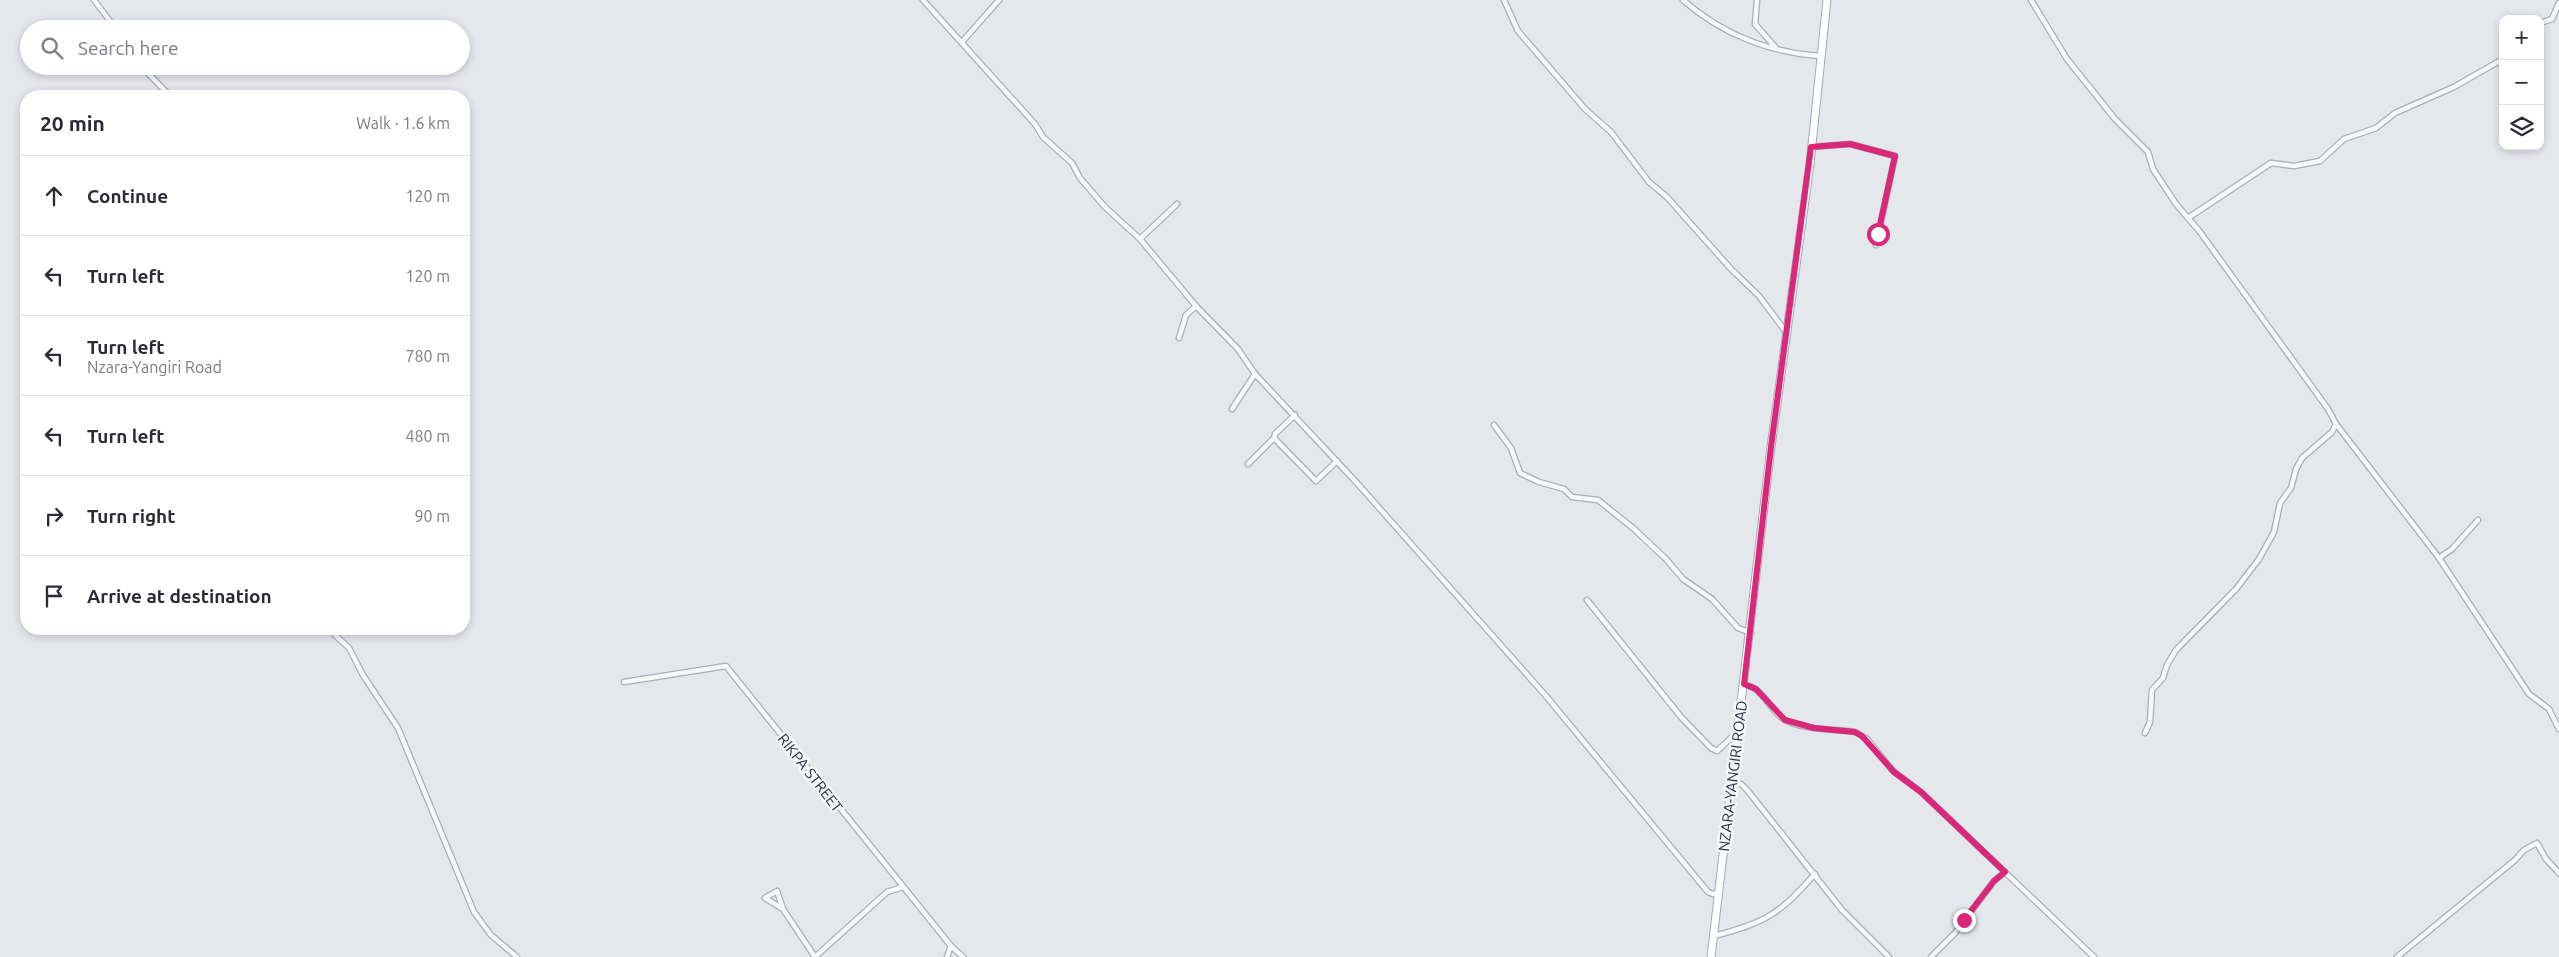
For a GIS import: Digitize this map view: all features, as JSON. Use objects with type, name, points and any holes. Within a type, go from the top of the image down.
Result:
[{"type":"main road","name":"NZARA-YANGIRI ROAD","points":[[1711,957],[1751,633],[1771,447],[1811,147],[1827,0]]},
{"type":"street","points":[[94,0],[109,20]]},
{"type":"street","points":[[923,0],[1034,124],[1043,137],[1072,164],[1080,178],[1105,207],[1140,239],[1196,306],[1238,349],[1255,374],[1337,461],[1546,696],[1708,892],[1713,894],[1719,893]]},
{"type":"street","points":[[962,42],[999,0]]},
{"type":"street","points":[[1504,0],[1518,31],[1585,109],[1611,132],[1648,182],[1667,197],[1735,273],[1759,296],[1787,333]]},
{"type":"street","points":[[1683,0],[1722,29],[1756,44],[1821,56]]},
{"type":"street","points":[[1757,0],[1756,26],[1776,48]]},
{"type":"street","points":[[2031,0],[2067,59],[2115,118],[2148,152],[2153,169],[2176,204],[2328,409],[2336,424],[2439,558],[2529,694],[2549,709],[2559,729]]},
{"type":"street","points":[[2544,22],[2552,19],[2559,3]]},
{"type":"street","points":[[2188,218],[2271,163],[2294,166],[2320,161],[2344,139],[2376,128],[2395,114],[2454,87],[2501,60]]},
{"type":"street","points":[[150,75],[164,90]]},
{"type":"street","points":[[1811,147],[1850,144],[1895,156],[1876,245]]},
{"type":"street","points":[[1140,239],[1177,204]]},
{"type":"street","points":[[1179,338],[1186,315],[1196,306]]},
{"type":"street","points":[[1232,409],[1255,374]]},
{"type":"street","points":[[1248,464],[1295,415]]},
{"type":"street","points":[[2145,732],[2150,722],[2152,690],[2163,678],[2167,665],[2176,650],[2236,589],[2259,559],[2274,532],[2280,503],[2291,488],[2296,469],[2302,458],[2332,432],[2336,424]]},
{"type":"street","points":[[1494,425],[1511,448],[1520,473],[1539,482],[1564,489],[1572,497],[1598,500],[1633,528],[1666,559],[1683,579],[1712,598],[1738,628],[1751,633]]},
{"type":"street","points":[[1274,438],[1316,481],[1337,461]]},
{"type":"street","points":[[2439,558],[2452,549],[2478,520]]},
{"type":"street","points":[[1587,600],[1681,717],[1711,748],[1717,751],[1732,737],[1738,735]]},
{"type":"street","points":[[335,635],[349,648],[363,674],[398,728],[474,912],[491,935],[517,957]]},
{"type":"street","name":"RIKPA STREET","points":[[624,682],[726,666],[951,946],[963,957]]},
{"type":"street","points":[[1744,684],[1756,689],[1785,720],[1814,728],[1855,732],[1862,736],[1894,772],[1921,792],[2094,957]]},
{"type":"street","points":[[1733,781],[1744,786],[1842,910],[1889,957]]},
{"type":"street","points":[[2397,957],[2515,860],[2524,850],[2537,843],[2559,874]]},
{"type":"street","points":[[1932,957],[1955,932],[1994,881],[2005,872]]},
{"type":"street","points":[[1714,936],[1757,924],[1772,915],[1788,904],[1815,874]]},
{"type":"street","points":[[783,909],[815,957],[887,892],[903,887]]},
{"type":"street","points":[[947,957],[951,946]]},
{"type":"route","points":[[1878,234],[1895,156],[1850,144],[1811,147],[1771,447],[1744,684],[1751,686],[1762,694],[1785,720],[1814,728],[1855,732],[1867,739],[1894,772],[1921,792],[2005,872],[1994,881],[1964,920]]}]
